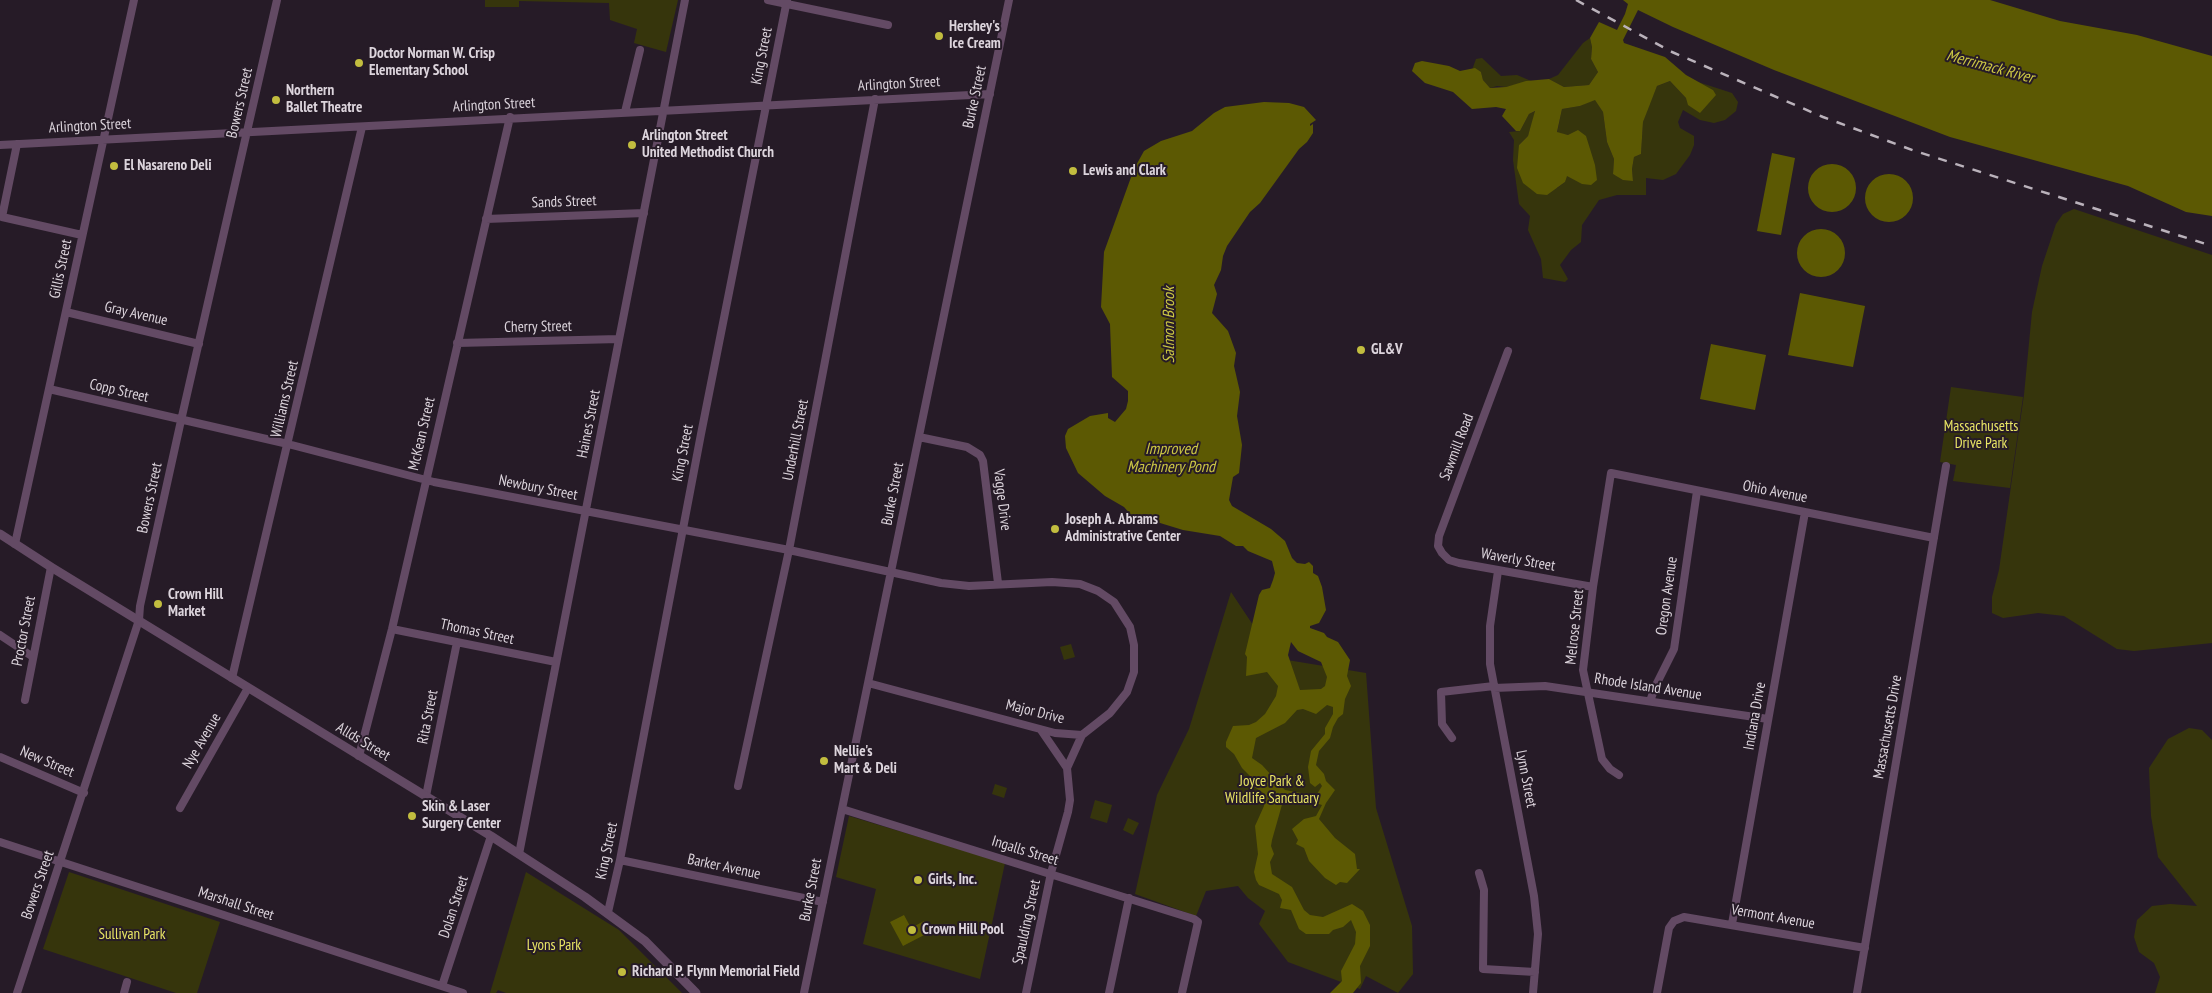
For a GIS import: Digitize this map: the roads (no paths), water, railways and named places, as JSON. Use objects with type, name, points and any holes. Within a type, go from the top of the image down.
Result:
[{"type":"street","name":"Gillis Street","points":[[15,544],[134,0]]},
{"type":"street","name":"Bowers Street","points":[[17,993],[84,793],[139,620],[140,606],[278,0]]},
{"type":"street","name":"Haines Street","points":[[519,854],[685,0]]},
{"type":"street","points":[[768,0],[786,2],[793,7],[888,25]]},
{"type":"street","name":"Burke Street","points":[[804,993],[1009,0]]},
{"type":"street","name":"King Street","points":[[608,912],[620,860],[786,2]]},
{"type":"street","points":[[625,112],[640,50]]},
{"type":"street","name":"Arlington Street","points":[[0,145],[362,127],[510,117],[990,94]]},
{"type":"street","name":"Underhill Street","points":[[738,786],[789,550],[875,99]]},
{"type":"street","name":"McKean Street","points":[[359,756],[392,629],[510,117]]},
{"type":"street","name":"Williams Street","points":[[232,678],[362,127]]},
{"type":"street","points":[[17,144],[2,217],[82,235]]},
{"type":"street","name":"Sands Street","points":[[486,219],[644,213]]},
{"type":"street","name":"Gray Avenue","points":[[66,312],[199,344]]},
{"type":"street","name":"Cherry Street","points":[[457,343],[619,339]]},
{"type":"street","name":"Sawmill Road","points":[[1442,553],[1438,546],[1438,536],[1508,351]]},
{"type":"street","name":"Copp Street","points":[[49,389],[182,419]]},
{"type":"street","name":"Newbury Street","points":[[182,419],[288,444],[425,480],[789,550],[891,572]]},
{"type":"street","name":"Vagge Drive","points":[[919,437],[967,447],[980,455],[983,461],[998,583]]},
{"type":"street","name":"Massachusetts Drive","points":[[1857,993],[1946,466]]},
{"type":"street","name":"Ohio Avenue","points":[[1612,473],[1934,538]]},
{"type":"street","name":"Melrose Street","points":[[1612,473],[1593,587],[1583,670],[1602,759],[1610,769],[1619,775]]},
{"type":"street","name":"Oregon Avenue","points":[[1650,701],[1674,649],[1697,490]]},
{"type":"street","name":"Indiana Drive","points":[[1732,924],[1805,512]]},
{"type":"street","name":"Allds Street","points":[[0,534],[491,836],[608,912],[660,955],[696,993]]},
{"type":"street","name":"Waverly Street","points":[[1442,553],[1449,560],[1459,563],[1593,587]]},
{"type":"street","name":"Proctor Street","points":[[25,700],[51,567]]},
{"type":"street","name":"Lynn Street","points":[[1498,571],[1489,645],[1494,687],[1534,896],[1538,934],[1534,993]]},
{"type":"street","name":"Major Drive","points":[[868,683],[1040,730],[1064,735],[1082,735],[1110,713],[1127,692],[1134,672],[1135,653],[1132,636],[1125,618],[1106,596],[1080,584],[1052,582],[998,583],[969,586],[891,572]]},
{"type":"street","name":"Thomas Street","points":[[392,629],[556,662]]},
{"type":"street","points":[[0,635],[33,656]]},
{"type":"street","name":"Rita Street","points":[[426,796],[457,642]]},
{"type":"street","name":"Rhode Island Avenue","points":[[1452,738],[1442,724],[1441,692],[1494,687],[1545,686],[1768,719]]},
{"type":"street","name":"Nye Avenue","points":[[180,808],[248,688]]},
{"type":"street","points":[[1040,730],[1067,768]]},
{"type":"street","name":"Spaulding Street","points":[[1026,993],[1051,873],[1070,800],[1067,768],[1082,735]]},
{"type":"street","name":"New Street","points":[[0,757],[84,793]]},
{"type":"street","name":"Ingalls Street","points":[[842,809],[1194,919],[1198,922],[1182,993]]},
{"type":"street","name":"Dolan Street","points":[[442,986],[491,836]]},
{"type":"street","name":"Marshall Street","points":[[0,842],[460,992]]},
{"type":"street","name":"Barker Avenue","points":[[620,860],[823,902]]},
{"type":"street","points":[[1479,872],[1484,890],[1483,969],[1535,972]]},
{"type":"street","points":[[1109,993],[1129,898]]},
{"type":"street","name":"Vermont Avenue","points":[[1657,993],[1669,928],[1677,920],[1688,917],[1865,948]]},
{"type":"street","points":[[124,993],[127,982]]},
{"type":"water","name":"Merrimack River","points":[[1623,0],[1990,0],[2060,21],[2137,35],[2212,56],[2212,216],[2186,212],[2128,186],[1950,137],[1774,70],[1638,10],[1623,40],[1624,43],[1665,57],[1686,75],[1713,90],[1716,95],[1700,113],[1688,105],[1686,98],[1670,81],[1657,86],[1643,122],[1641,154],[1634,157],[1633,181],[1623,180],[1613,174],[1614,159],[1607,142],[1603,112],[1595,100],[1580,106],[1562,109],[1557,132],[1568,135],[1578,130],[1586,136],[1595,165],[1597,180],[1591,185],[1582,184],[1567,176],[1565,182],[1547,195],[1537,194],[1523,183],[1517,168],[1519,145],[1528,136],[1535,111],[1529,114],[1520,131],[1516,131],[1502,116],[1506,109],[1496,107],[1472,109],[1453,92],[1425,83],[1412,71],[1415,63],[1422,61],[1449,66],[1460,71],[1475,68],[1481,72],[1483,80],[1490,88],[1549,79],[1564,87],[1589,85],[1598,72],[1591,59],[1592,47],[1590,38],[1599,22],[1617,30],[1628,4]]},
{"type":"water","name":"Improved Machinery Pond","points":[[1264,102],[1289,103],[1304,107],[1316,120],[1310,124],[1310,126],[1313,124],[1313,133],[1307,142],[1299,149],[1260,203],[1250,212],[1227,246],[1221,270],[1214,285],[1217,294],[1212,313],[1228,331],[1236,353],[1234,366],[1240,392],[1237,416],[1242,445],[1239,473],[1233,477],[1229,500],[1232,506],[1271,529],[1285,541],[1292,558],[1297,563],[1305,564],[1309,562],[1313,566],[1313,573],[1318,576],[1322,587],[1326,610],[1319,623],[1310,626],[1310,628],[1324,633],[1327,637],[1338,642],[1350,660],[1347,676],[1351,686],[1345,699],[1343,714],[1338,718],[1333,727],[1330,738],[1319,751],[1316,765],[1324,774],[1326,781],[1335,790],[1326,803],[1319,819],[1335,838],[1355,854],[1357,869],[1360,869],[1347,883],[1340,882],[1336,885],[1325,878],[1309,861],[1304,848],[1296,844],[1298,840],[1292,829],[1304,819],[1316,816],[1322,805],[1285,794],[1272,840],[1271,846],[1274,854],[1270,862],[1272,874],[1292,887],[1304,910],[1310,915],[1323,917],[1352,904],[1363,911],[1370,925],[1370,946],[1360,966],[1361,983],[1353,993],[1330,993],[1342,981],[1341,971],[1355,944],[1356,932],[1351,920],[1343,927],[1333,930],[1329,934],[1306,934],[1299,929],[1291,910],[1280,908],[1282,900],[1279,894],[1259,885],[1256,880],[1254,872],[1258,854],[1255,826],[1264,806],[1265,794],[1254,787],[1255,781],[1242,768],[1234,754],[1226,747],[1226,742],[1233,726],[1249,725],[1256,722],[1265,714],[1276,696],[1278,686],[1267,672],[1246,676],[1247,657],[1245,654],[1259,595],[1262,590],[1270,588],[1273,580],[1275,573],[1272,561],[1248,551],[1243,546],[1236,546],[1220,536],[1183,530],[1147,519],[1133,517],[1124,507],[1105,496],[1078,473],[1066,448],[1065,436],[1068,429],[1090,416],[1108,413],[1108,418],[1115,422],[1126,409],[1128,401],[1128,391],[1112,377],[1110,324],[1101,307],[1104,252],[1134,169],[1144,151],[1161,141],[1192,131],[1214,113],[1225,107]],"holes":[[[1291,642],[1298,651],[1321,662],[1327,677],[1325,686],[1321,689],[1300,690],[1288,655]],[[1327,705],[1333,707],[1333,714],[1325,728],[1325,734],[1311,751],[1308,767],[1310,783],[1315,787],[1320,783],[1322,786],[1317,794],[1312,795],[1285,790],[1262,765],[1252,758],[1256,738],[1285,723],[1297,710],[1303,709],[1316,714]]]},
{"type":"water","points":[[1772,153],[1795,158],[1781,235],[1757,231]]},
{"type":"water","points":[[1832,164],[1841,166],[1849,171],[1854,179],[1856,188],[1854,197],[1849,205],[1841,210],[1832,212],[1823,210],[1815,205],[1810,197],[1808,188],[1810,179],[1815,171],[1823,166]]},
{"type":"water","points":[[1889,174],[1898,176],[1906,181],[1911,189],[1913,198],[1911,207],[1906,215],[1898,220],[1889,222],[1880,220],[1872,215],[1867,207],[1865,198],[1867,189],[1872,181],[1880,176]]},
{"type":"water","points":[[1821,229],[1830,231],[1838,236],[1843,244],[1845,253],[1843,262],[1838,270],[1830,275],[1821,277],[1812,275],[1804,270],[1799,262],[1797,253],[1799,244],[1804,236],[1812,231]]},
{"type":"water","points":[[1800,293],[1865,306],[1853,367],[1788,355]]},
{"type":"water","points":[[1711,344],[1766,355],[1755,410],[1700,399]]},
{"type":"water","name":"Crown Hill Pool","points":[[904,915],[911,928],[924,921],[930,932],[903,946],[890,922]]},
{"type":"railway","points":[[1576,0],[1672,52],[1823,117],[1915,151],[2212,246]]},
{"type":"place","name":"Hershey's Ice Cream","points":[[939,36]]},
{"type":"place","name":"Doctor Norman W. Crisp Elementary School","points":[[359,63]]},
{"type":"place","name":"Northern Ballet Theatre","points":[[276,100]]},
{"type":"place","name":"Arlington Street United Methodist Church","points":[[632,145]]},
{"type":"place","name":"El Nasareno Deli","points":[[114,166]]},
{"type":"place","name":"Lewis and Clark","points":[[1073,171]]},
{"type":"place","name":"GL&V","points":[[1361,350]]},
{"type":"place","name":"Joseph A. Abrams Administrative Center","points":[[1055,529]]},
{"type":"place","name":"Crown Hill Market","points":[[158,604]]},
{"type":"place","name":"Nellie's Mart & Deli","points":[[824,761]]},
{"type":"place","name":"Skin & Laser Surgery Center","points":[[412,816]]},
{"type":"place","name":"Girls, Inc.","points":[[918,880]]},
{"type":"place","name":"Crown Hill Pool","points":[[912,930]]},
{"type":"place","name":"Richard P. Flynn Memorial Field","points":[[622,972]]},
{"type":"water label","name":"Salmon Brook","points":[[1169,325]]},
{"type":"park label","name":"Massachusetts Drive Park","points":[[1981,436]]},
{"type":"park label","name":"Joyce Park & Wildlife Sanctuary","points":[[1272,790]]},
{"type":"park label","name":"Sullivan Park","points":[[132,935]]},
{"type":"park label","name":"Lyons Park","points":[[554,946]]}]
